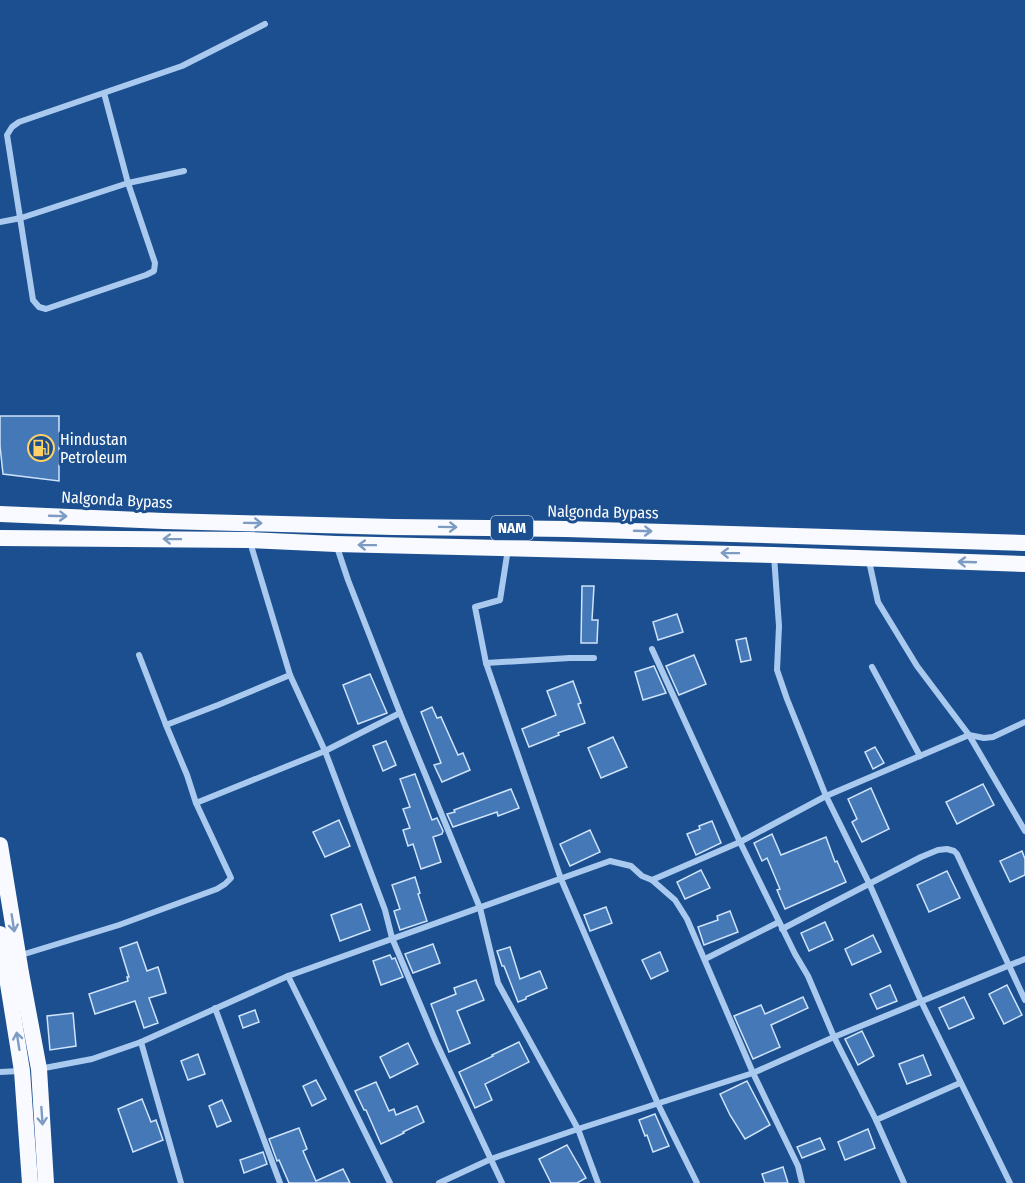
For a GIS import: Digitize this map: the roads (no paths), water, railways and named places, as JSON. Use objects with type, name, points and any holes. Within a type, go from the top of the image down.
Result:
[{"type":"highway","name":"Nalgonda Bypass","points":[[0,514],[164,521],[566,529],[1025,543]]},
{"type":"highway","name":"NAM","points":[[0,538],[249,540],[1025,564]]},
{"type":"highway","points":[[0,845],[18,956],[30,1070],[46,1183]]},
{"type":"highway","points":[[0,934],[30,1070],[30,1183]]},
{"type":"street","points":[[104,93],[128,183],[155,263],[154,271],[46,309],[39,307],[33,300],[7,135],[12,126],[19,122],[182,66],[265,24]]},
{"type":"street","points":[[0,222],[21,218],[128,183],[184,171]]},
{"type":"street","points":[[249,540],[290,675],[325,751],[385,910],[392,938],[436,1042],[502,1183]]},
{"type":"street","points":[[336,544],[400,713],[480,908],[498,983],[578,1129],[598,1183]]},
{"type":"street","points":[[508,548],[500,600],[475,607],[486,663],[561,879],[658,1104],[697,1183]]},
{"type":"street","points":[[774,555],[779,626],[777,670],[787,699],[826,796],[869,883],[921,1001],[1010,1183]]},
{"type":"street","points":[[868,558],[878,602],[917,666],[969,735],[1025,831]]},
{"type":"street","points":[[652,649],[740,842],[807,976],[904,1183]]},
{"type":"street","points":[[18,956],[119,925],[217,889],[231,878],[196,803],[139,655]]},
{"type":"street","points":[[486,663],[594,658]]},
{"type":"street","points":[[872,667],[920,756]]},
{"type":"street","points":[[166,725],[290,675]]},
{"type":"street","points":[[196,803],[325,751],[400,713]]},
{"type":"street","points":[[652,880],[740,842],[826,796],[969,735],[993,737],[1025,722]]},
{"type":"street","points":[[705,959],[781,926],[938,850],[947,849],[954,851],[962,862],[1025,1000]]},
{"type":"street","points":[[0,1072],[30,1070],[92,1059],[141,1042],[288,976],[610,861],[631,866],[642,876],[652,880],[675,900],[687,919],[753,1073],[798,1166],[802,1183]]},
{"type":"street","points":[[439,1183],[491,1159],[753,1073],[834,1037],[1025,959]]},
{"type":"street","points":[[288,976],[390,1183]]},
{"type":"street","points":[[215,1008],[280,1183]]},
{"type":"street","points":[[141,1042],[180,1183]]},
{"type":"street","points":[[876,1120],[960,1083]]},
{"type":"place","name":"Hindustan Petroleum","points":[[41,448]]}]
